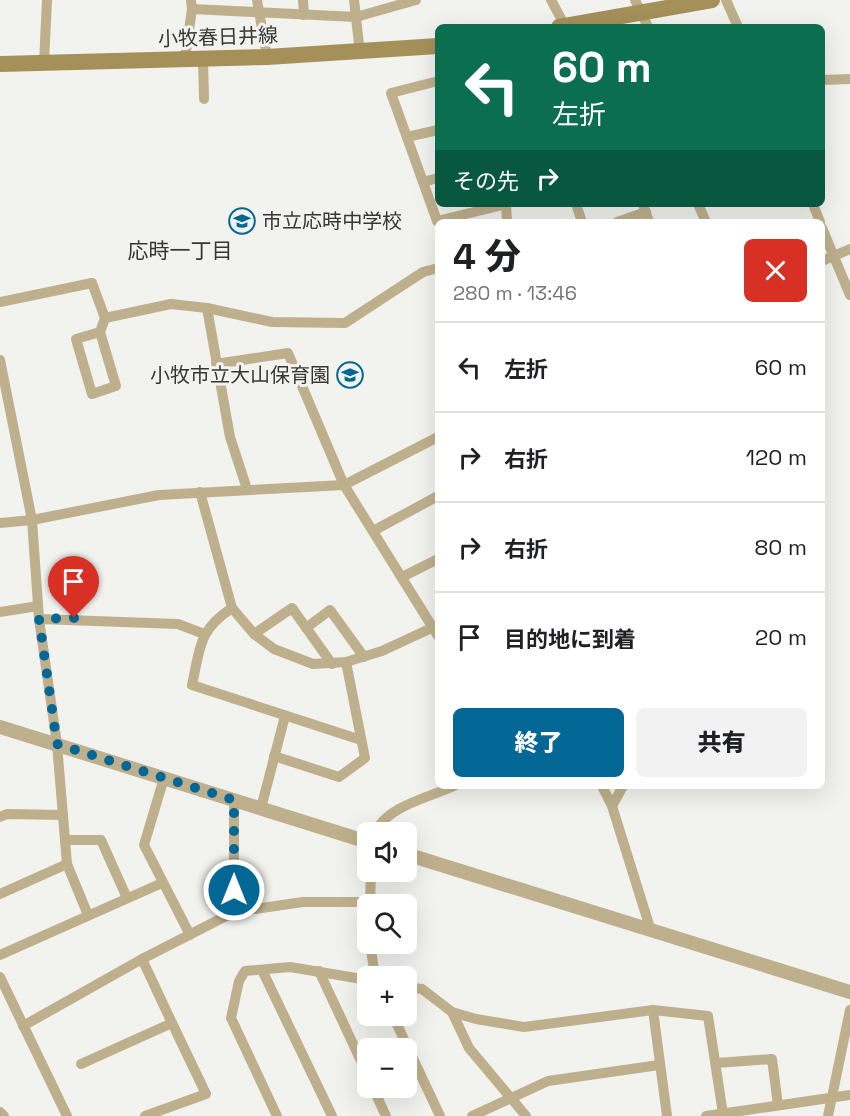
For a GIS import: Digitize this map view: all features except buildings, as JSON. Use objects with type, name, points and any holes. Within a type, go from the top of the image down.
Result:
[{"type":"main road","points":[[574,24],[712,0]]},
{"type":"main road","name":"小牧春日井線","points":[[0,64],[267,57],[435,46]]},
{"type":"street","points":[[44,63],[47,0]]},
{"type":"street","points":[[257,0],[267,57]]},
{"type":"street","points":[[303,0],[304,15]]},
{"type":"street","points":[[354,0],[360,52]]},
{"type":"street","points":[[185,59],[191,4],[260,14],[356,17],[416,0]]},
{"type":"street","points":[[552,0],[561,24]]},
{"type":"street","points":[[726,0],[737,24]]},
{"type":"street","points":[[202,58],[204,99]]},
{"type":"street","points":[[825,80],[850,79]]},
{"type":"street","points":[[435,82],[392,93],[436,219]]},
{"type":"street","points":[[407,137],[435,131]]},
{"type":"street","points":[[423,182],[435,179]]},
{"type":"street","points":[[445,219],[494,207]]},
{"type":"street","points":[[626,219],[646,213]]},
{"type":"street","points":[[825,235],[850,295]]},
{"type":"street","points":[[825,259],[850,249]]},
{"type":"street","points":[[105,318],[171,304],[207,308],[272,322],[345,322],[423,272],[435,269]]},
{"type":"street","points":[[0,302],[92,283],[105,318],[100,332],[116,386],[92,393],[76,339],[100,332]]},
{"type":"street","points":[[207,308],[230,437],[247,489]]},
{"type":"street","points":[[216,364],[288,353],[344,485],[435,626]]},
{"type":"street","points":[[0,360],[4,401],[32,520],[39,619],[57,744],[67,864],[88,915]]},
{"type":"street","points":[[0,524],[32,520],[159,495],[344,485],[435,439]]},
{"type":"street","points":[[200,492],[232,609],[254,634],[294,658],[313,664],[346,662],[435,630]]},
{"type":"street","points":[[373,531],[435,498]]},
{"type":"street","points":[[402,578],[435,561]]},
{"type":"street","points":[[0,612],[38,606]]},
{"type":"street","points":[[254,634],[292,608],[332,664]]},
{"type":"street","points":[[232,609],[218,618],[204,634],[192,685],[361,740]]},
{"type":"street","points":[[306,628],[330,610],[364,657]]},
{"type":"street","points":[[39,619],[178,624],[204,634]]},
{"type":"street","points":[[274,756],[339,777],[365,758],[346,662]]},
{"type":"street","points":[[261,808],[285,716]]},
{"type":"street","points":[[0,727],[357,839]]},
{"type":"street","points":[[164,778],[144,845],[190,935]]},
{"type":"street","points":[[380,822],[389,813],[447,789]]},
{"type":"street","points":[[604,789],[612,806],[651,931]]},
{"type":"street","points":[[612,806],[621,789]]},
{"type":"street","points":[[234,800],[234,912]]},
{"type":"street","points":[[0,817],[7,814],[63,815]]},
{"type":"street","points":[[66,840],[101,840],[127,898]]},
{"type":"street","points":[[417,857],[850,992]]},
{"type":"street","points":[[0,894],[67,864]]},
{"type":"street","points":[[0,955],[162,883]]},
{"type":"street","points":[[23,1026],[142,959],[234,912],[303,902],[357,903]]},
{"type":"street","points":[[142,959],[206,1094],[145,1116]]},
{"type":"street","points":[[278,1116],[231,1018],[239,981],[244,971],[290,968],[357,978]]},
{"type":"street","points":[[262,970],[332,1116]]},
{"type":"street","points":[[319,971],[357,1052]]},
{"type":"street","points":[[0,977],[67,1116]]},
{"type":"street","points":[[417,988],[422,989],[452,1012],[476,1019],[524,1027],[653,1010],[708,1016],[717,1062],[723,1114]]},
{"type":"street","points":[[653,1010],[667,1116]]},
{"type":"street","points":[[828,1116],[850,1010]]},
{"type":"street","points":[[452,1012],[469,1048],[526,1116]]},
{"type":"street","points":[[81,1064],[172,1023]]},
{"type":"street","points":[[398,1026],[440,1116]]},
{"type":"street","points":[[717,1062],[772,1059],[778,1105]]},
{"type":"street","points":[[472,1116],[548,1081],[659,1065]]},
{"type":"street","points":[[706,1116],[850,1095]]},
{"type":"street","points":[[378,1098],[386,1116]]},
{"type":"street","points":[[0,1112],[3,1116]]},
{"type":"place","name":"市立応時中学校","points":[[242,221]]},
{"type":"place","name":"小牧市立大山保育園","points":[[350,375]]},
{"type":"district","name":"応時一丁目","points":[[180,251]]},
{"type":"route","points":[[74,618],[39,619],[57,744],[234,800],[234,890]]}]
